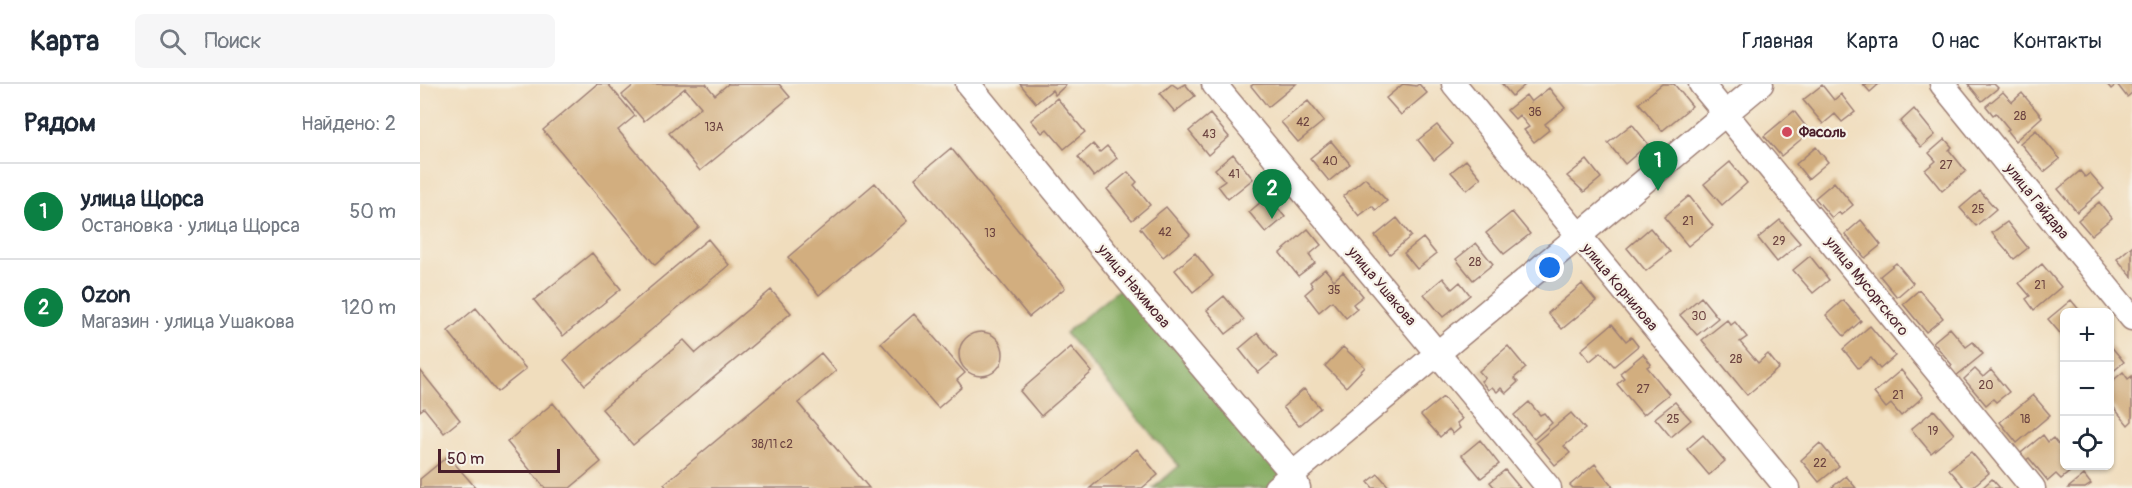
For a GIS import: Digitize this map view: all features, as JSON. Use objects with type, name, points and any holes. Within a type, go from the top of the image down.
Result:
[{"type":"street","name":"улица Нахимова","points":[[968,84],[1129,281],[1289,483]]},
{"type":"street","name":"улица Ушакова","points":[[1214,84],[1549,488]]},
{"type":"street","name":"улица Корнилова","points":[[1454,84],[1787,488]]},
{"type":"street","name":"улица Мусоргского","points":[[1701,84],[2033,488]]},
{"type":"street","points":[[1289,483],[1438,354],[1761,84]]},
{"type":"street","name":"улица Гайдара","points":[[1942,84],[2132,318]]},
{"type":"green space","points":[[1129,281],[1298,488],[1153,488],[1179,466],[1065,333]]},
{"type":"building","points":[[597,84],[608,84],[635,116],[618,130],[699,227],[655,265],[543,130]]},
{"type":"building","points":[[635,84],[706,84],[715,95],[728,84],[779,84],[790,97],[700,171],[669,133],[701,107],[685,88],[644,121],[622,95]]},
{"type":"building","points":[[1020,84],[1066,85],[1055,95],[1052,90],[1036,103]]},
{"type":"building","points":[[1172,84],[1178,88],[1185,84],[1195,96],[1175,112],[1160,94]]},
{"type":"building","points":[[1254,84],[1296,84],[1268,107],[1251,86]]},
{"type":"building","points":[[1403,84],[1416,86],[1419,84],[1427,93],[1401,115],[1386,98]]},
{"type":"building","points":[[1502,84],[1526,84],[1512,96]]},
{"type":"building","points":[[1662,84],[1674,84],[1692,106],[1662,131],[1639,103]]},
{"type":"building","points":[[1863,84],[1879,84],[1870,92]]},
{"type":"building","points":[[1968,84],[1994,84],[1998,88],[1982,101]]},
{"type":"building","points":[[2107,84],[2117,84],[2111,89]]},
{"type":"building","points":[[2117,84],[2132,84],[2132,93],[2127,97]]},
{"type":"building","points":[[1822,85],[1834,100],[1841,94],[1855,112],[1842,122],[1835,114],[1823,124],[1803,100]]},
{"type":"building","points":[[1549,88],[1565,108],[1545,124],[1549,130],[1534,142],[1524,130],[1529,127],[1519,115],[1515,119],[1507,110],[1526,95],[1531,102]]},
{"type":"building","points":[[2003,92],[2012,102],[2022,93],[2042,117],[2015,141],[1996,113],[1993,115],[1986,106]]},
{"type":"building","points":[[1057,98],[1085,132],[1064,149],[1047,129],[1042,133],[1031,120]]},
{"type":"building","points":[[1308,101],[1324,121],[1298,142],[1281,122]]},
{"type":"building","points":[[1914,109],[1935,135],[1921,147],[1900,122]]},
{"type":"building","points":[[1794,111],[1810,132],[1781,156],[1764,136]]},
{"type":"building","points":[[1210,114],[1229,137],[1208,155],[1189,131]]},
{"type":"building","points":[[1632,124],[1648,144],[1625,164],[1608,143]]},
{"type":"building","points":[[1437,125],[1453,144],[1434,160],[1418,140]]},
{"type":"building","points":[[2036,130],[2060,159],[2044,172],[2020,143]]},
{"type":"building","points":[[1945,139],[1952,147],[1949,150],[1966,171],[1942,191],[1925,170],[1936,161],[1929,153]]},
{"type":"building","points":[[1331,141],[1350,164],[1329,181],[1310,158]]},
{"type":"building","points":[[1093,144],[1100,152],[1107,146],[1117,158],[1094,177],[1078,157]]},
{"type":"building","points":[[1816,147],[1828,162],[1808,179],[1796,164]]},
{"type":"building","points":[[951,148],[1065,288],[1029,317],[915,178]]},
{"type":"building","points":[[1233,154],[1253,179],[1228,199],[1218,186],[1225,181],[1215,169]]},
{"type":"building","points":[[1466,160],[1481,178],[1467,190],[1451,172]]},
{"type":"building","points":[[1587,160],[1601,178],[1584,192],[1567,176]]},
{"type":"building","points":[[1730,162],[1747,183],[1722,205],[1704,184]]},
{"type":"building","points":[[2080,171],[2085,177],[2090,173],[2104,189],[2077,212],[2058,189]]},
{"type":"building","points":[[1128,172],[1137,182],[1134,185],[1150,205],[1132,220],[1107,189]]},
{"type":"building","points":[[1365,178],[1387,201],[1376,210],[1372,206],[1359,216],[1343,196]]},
{"type":"building","points":[[1834,182],[1853,205],[1841,215],[1839,212],[1832,218],[1815,198]]},
{"type":"building","points":[[875,183],[907,221],[819,295],[788,257]]},
{"type":"building","points":[[1980,191],[1996,209],[1976,226],[1960,208]]},
{"type":"building","points":[[1268,196],[1285,217],[1266,233],[1249,212]]},
{"type":"building","points":[[1689,196],[1713,226],[1688,246],[1664,217]]},
{"type":"building","points":[[2099,202],[2112,218],[2091,235],[2078,220]]},
{"type":"building","points":[[1166,207],[1190,235],[1163,257],[1140,228]]},
{"type":"building","points":[[1512,212],[1530,234],[1504,254],[1486,233]]},
{"type":"building","points":[[1397,218],[1411,236],[1390,254],[1375,236]]},
{"type":"building","points":[[1780,220],[1800,243],[1777,262],[1758,238]]},
{"type":"building","points":[[1861,220],[1881,245],[1865,258],[1845,234]]},
{"type":"building","points":[[2007,222],[2028,248],[2014,259],[1992,233]]},
{"type":"building","points":[[1650,228],[1670,252],[1646,271],[1627,248]]},
{"type":"building","points":[[1308,229],[1321,245],[1309,255],[1315,263],[1298,276],[1280,253]]},
{"type":"building","points":[[1423,238],[1436,254],[1417,269],[1404,253]]},
{"type":"building","points":[[708,239],[729,265],[585,385],[564,360]]},
{"type":"building","points":[[1476,243],[1493,264],[1473,280],[1456,259]]},
{"type":"building","points":[[2132,246],[2132,277],[2117,259]]},
{"type":"building","points":[[592,253],[621,289],[563,336],[534,300]]},
{"type":"building","points":[[1195,253],[1213,276],[1193,292],[1175,270]]},
{"type":"building","points":[[1810,256],[1829,280],[1813,293],[1793,270]]},
{"type":"building","points":[[1896,263],[1913,283],[1897,297],[1880,276]]},
{"type":"building","points":[[2042,264],[2061,287],[2034,310],[2026,299],[2030,296],[2019,283]]},
{"type":"building","points":[[1325,269],[1334,280],[1343,272],[1363,296],[1353,304],[1357,309],[1346,318],[1332,301],[1319,312],[1305,294],[1313,287],[1310,282]]},
{"type":"building","points":[[1443,278],[1452,289],[1460,282],[1470,295],[1443,317],[1424,294]]},
{"type":"building","points":[[1582,284],[1596,301],[1562,329],[1548,313]]},
{"type":"building","points":[[771,290],[791,313],[633,445],[602,409],[684,340],[696,353]]},
{"type":"building","points":[[1919,290],[1943,318],[1926,332],[1903,304]]},
{"type":"building","points":[[1224,296],[1244,320],[1226,334],[1207,310]]},
{"type":"building","points":[[1701,297],[1718,318],[1697,335],[1680,315]]},
{"type":"building","points":[[1843,300],[1861,321],[1844,336],[1826,315]]},
{"type":"building","points":[[2071,300],[2078,308],[2061,308]]},
{"type":"building","points":[[476,308],[526,369],[497,392],[448,331]]},
{"type":"building","points":[[2060,309],[2060,333],[2048,319]]},
{"type":"building","points":[[914,314],[965,373],[957,380],[962,387],[938,408],[881,343]]},
{"type":"building","points":[[1727,320],[1731,325],[1735,322],[1747,337],[1740,342],[1758,363],[1768,354],[1779,368],[1747,395],[1702,340]]},
{"type":"building","points":[[1612,324],[1626,341],[1631,337],[1638,346],[1614,366],[1601,352],[1590,361],[1581,350]]},
{"type":"building","points":[[1870,326],[1895,356],[1880,369],[1871,358],[1858,368],[1843,349]]},
{"type":"building","points":[[1950,328],[1966,347],[1973,342],[1983,354],[1956,376],[1949,368],[1952,365],[1933,342]]},
{"type":"building","points":[[981,332],[996,339],[1003,354],[996,369],[981,376],[966,369],[959,354],[966,339]]},
{"type":"building","points":[[1258,333],[1277,357],[1258,373],[1239,349]]},
{"type":"building","points":[[1508,346],[1526,368],[1514,378],[1518,382],[1506,393],[1501,388],[1497,392],[1492,387],[1488,390],[1481,381],[1485,378],[1479,371]]},
{"type":"building","points":[[1071,347],[1092,372],[1041,416],[1020,391]]},
{"type":"building","points":[[1343,347],[1365,367],[1346,387],[1325,366]]},
{"type":"building","points":[[2114,350],[2124,362],[2114,371]]},
{"type":"building","points":[[821,353],[836,371],[798,403],[869,488],[667,488],[664,484]]},
{"type":"building","points":[[1643,354],[1651,364],[1647,367],[1669,394],[1643,415],[1617,384],[1624,378],[1620,373]]},
{"type":"building","points":[[1975,369],[1983,377],[1991,370],[2009,392],[1996,402],[1993,399],[1986,405],[1964,379]]},
{"type":"building","points":[[420,370],[460,420],[444,433],[424,408],[420,411]]},
{"type":"building","points":[[1901,370],[1923,397],[1901,416],[1891,404],[1886,408],[1874,393]]},
{"type":"building","points":[[2123,372],[2128,379],[2132,376],[2132,421],[2128,425],[2114,408],[2114,380]]},
{"type":"building","points":[[1304,389],[1320,408],[1299,426],[1283,407]]},
{"type":"building","points":[[2033,395],[2050,415],[2017,443],[2000,422]]},
{"type":"building","points":[[1443,397],[1462,419],[1457,423],[1460,428],[1453,434],[1449,429],[1440,437],[1421,415]]},
{"type":"building","points":[[1529,402],[1540,415],[1544,413],[1552,423],[1534,439],[1514,415]]},
{"type":"building","points":[[1675,402],[1691,420],[1671,437],[1655,418]]},
{"type":"building","points":[[553,403],[601,462],[570,488],[545,488],[507,442]]},
{"type":"building","points":[[1934,410],[1954,434],[1931,453],[1911,429]]},
{"type":"building","points":[[1571,413],[1585,429],[1564,446],[1570,453],[1555,465],[1536,442]]},
{"type":"building","points":[[1703,435],[1725,461],[1709,475],[1687,449]]},
{"type":"building","points":[[2043,435],[2048,442],[2053,438],[2060,447],[2060,470],[2072,470],[2061,479],[2056,474],[2048,481],[2029,458],[2026,460],[2021,453]]},
{"type":"building","points":[[1480,440],[1499,464],[1481,478],[1462,455]]},
{"type":"building","points":[[1820,443],[1839,466],[1819,482],[1801,460]]},
{"type":"building","points":[[1137,449],[1158,475],[1142,488],[1090,488]]},
{"type":"building","points":[[1971,452],[1989,473],[1971,488],[1965,488],[1949,469]]},
{"type":"building","points":[[448,456],[476,488],[420,488],[420,479]]},
{"type":"building","points":[[1595,464],[1614,488],[1573,488],[1570,485]]},
{"type":"building","points":[[1505,470],[1520,488],[1495,488],[1490,482]]},
{"type":"building","points":[[1378,474],[1390,488],[1373,488],[1368,482]]},
{"type":"building","points":[[2084,475],[2091,484],[2085,488],[2068,488]]},
{"type":"building","points":[[1846,476],[1856,488],[1831,488]]},
{"type":"building","points":[[1992,479],[2000,488],[1982,488]]},
{"type":"place","name":"Фасоль","points":[[1787,132]]},
{"type":"place","name":"улица Щорса","points":[[1658,191]]},
{"type":"place","name":"Ozon","points":[[1272,219]]}]
